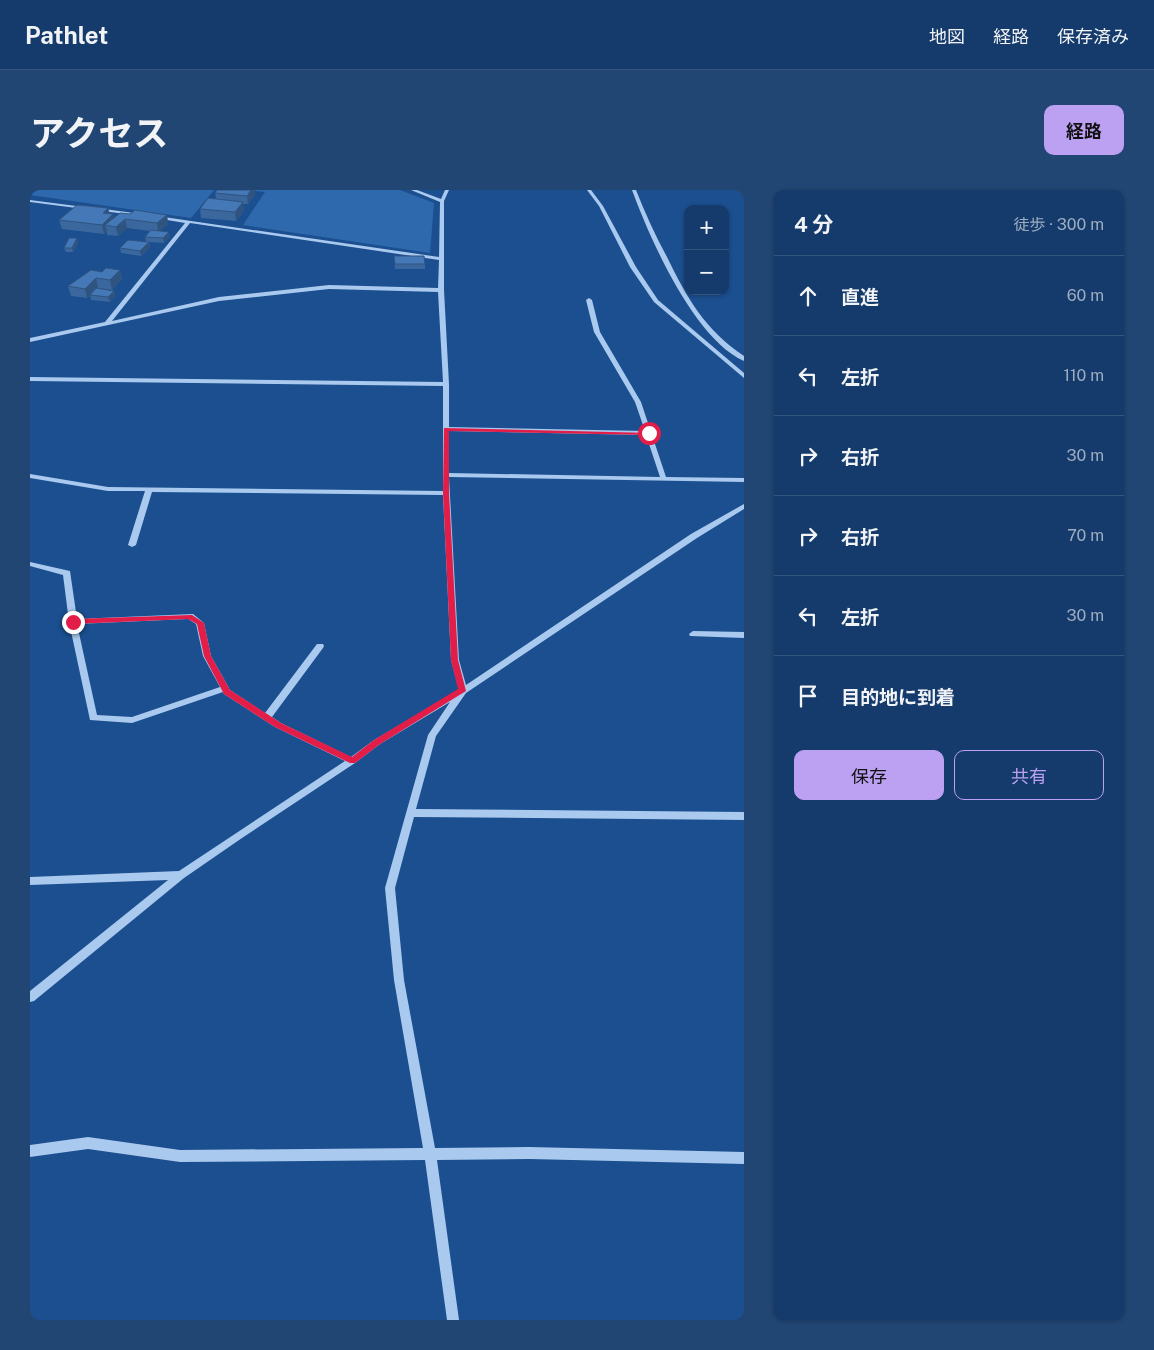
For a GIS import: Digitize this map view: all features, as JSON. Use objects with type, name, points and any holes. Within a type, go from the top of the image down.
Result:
[{"type":"street","points":[[413,190],[442,201]]},
{"type":"street","points":[[447,190],[442,201],[441,259],[446,384],[446,493],[455,660],[463,691],[432,735],[390,888],[399,980],[430,1154],[453,1320]]},
{"type":"street","points":[[588,190],[601,206],[633,267],[656,300],[744,376]]},
{"type":"street","points":[[634,190],[642,214],[693,314],[710,333],[744,359]]},
{"type":"street","points":[[30,200],[145,216]]},
{"type":"street","points":[[154,217],[441,259]]},
{"type":"street","points":[[108,322],[188,222]]},
{"type":"street","points":[[30,340],[219,299],[328,287],[441,290]]},
{"type":"street","points":[[589,300],[597,332],[638,402],[663,478]]},
{"type":"street","points":[[30,379],[446,384]]},
{"type":"street","points":[[446,429],[649,433]]},
{"type":"street","points":[[446,475],[744,480]]},
{"type":"street","points":[[30,476],[108,489],[446,493]]},
{"type":"street","points":[[132,545],[149,489]]},
{"type":"street","points":[[30,997],[181,876],[352,761],[377,742],[463,691],[694,536],[744,506]]},
{"type":"street","points":[[30,564],[67,573],[73,622],[93,718],[132,720],[225,688]]},
{"type":"street","points":[[73,622],[190,616],[200,623],[208,656],[227,692],[266,718],[352,761]]},
{"type":"street","points":[[693,634],[744,634]]},
{"type":"street","points":[[266,718],[320,646]]},
{"type":"street","points":[[410,813],[744,816]]},
{"type":"street","points":[[30,881],[181,876]]},
{"type":"street","points":[[30,1151],[88,1143],[180,1156],[430,1154],[744,1158]]},
{"type":"shaded area","points":[[30,190],[214,190],[191,218],[30,195]]},
{"type":"shaded area","points":[[248,190],[400,190],[434,203],[430,253],[243,225],[265,192]]},
{"type":"building","points":[[217,190],[251,190],[247,196],[215,193]]},
{"type":"building","points":[[208,198],[243,202],[235,212],[200,209]]},
{"type":"building","points":[[77,205],[108,208],[103,213],[113,214],[102,225],[59,220]]},
{"type":"building","points":[[135,210],[167,215],[157,223],[125,219],[116,227],[105,225],[120,213],[130,214]]},
{"type":"building","points":[[151,230],[169,232],[163,238],[145,237]]},
{"type":"building","points":[[69,238],[77,238],[72,248],[64,248]]},
{"type":"building","points":[[128,240],[149,242],[140,251],[120,248]]},
{"type":"building","points":[[394,256],[424,256],[425,264],[395,264]]},
{"type":"building","points":[[106,268],[120,270],[110,280],[96,278],[85,289],[68,286],[91,270],[102,272]]},
{"type":"building","points":[[96,288],[114,291],[108,297],[90,295]]},
{"type":"route","points":[[73,622],[190,616],[200,623],[208,656],[227,692],[278,725],[352,761],[377,742],[463,691],[455,660],[446,493],[446,429],[649,433]]}]
